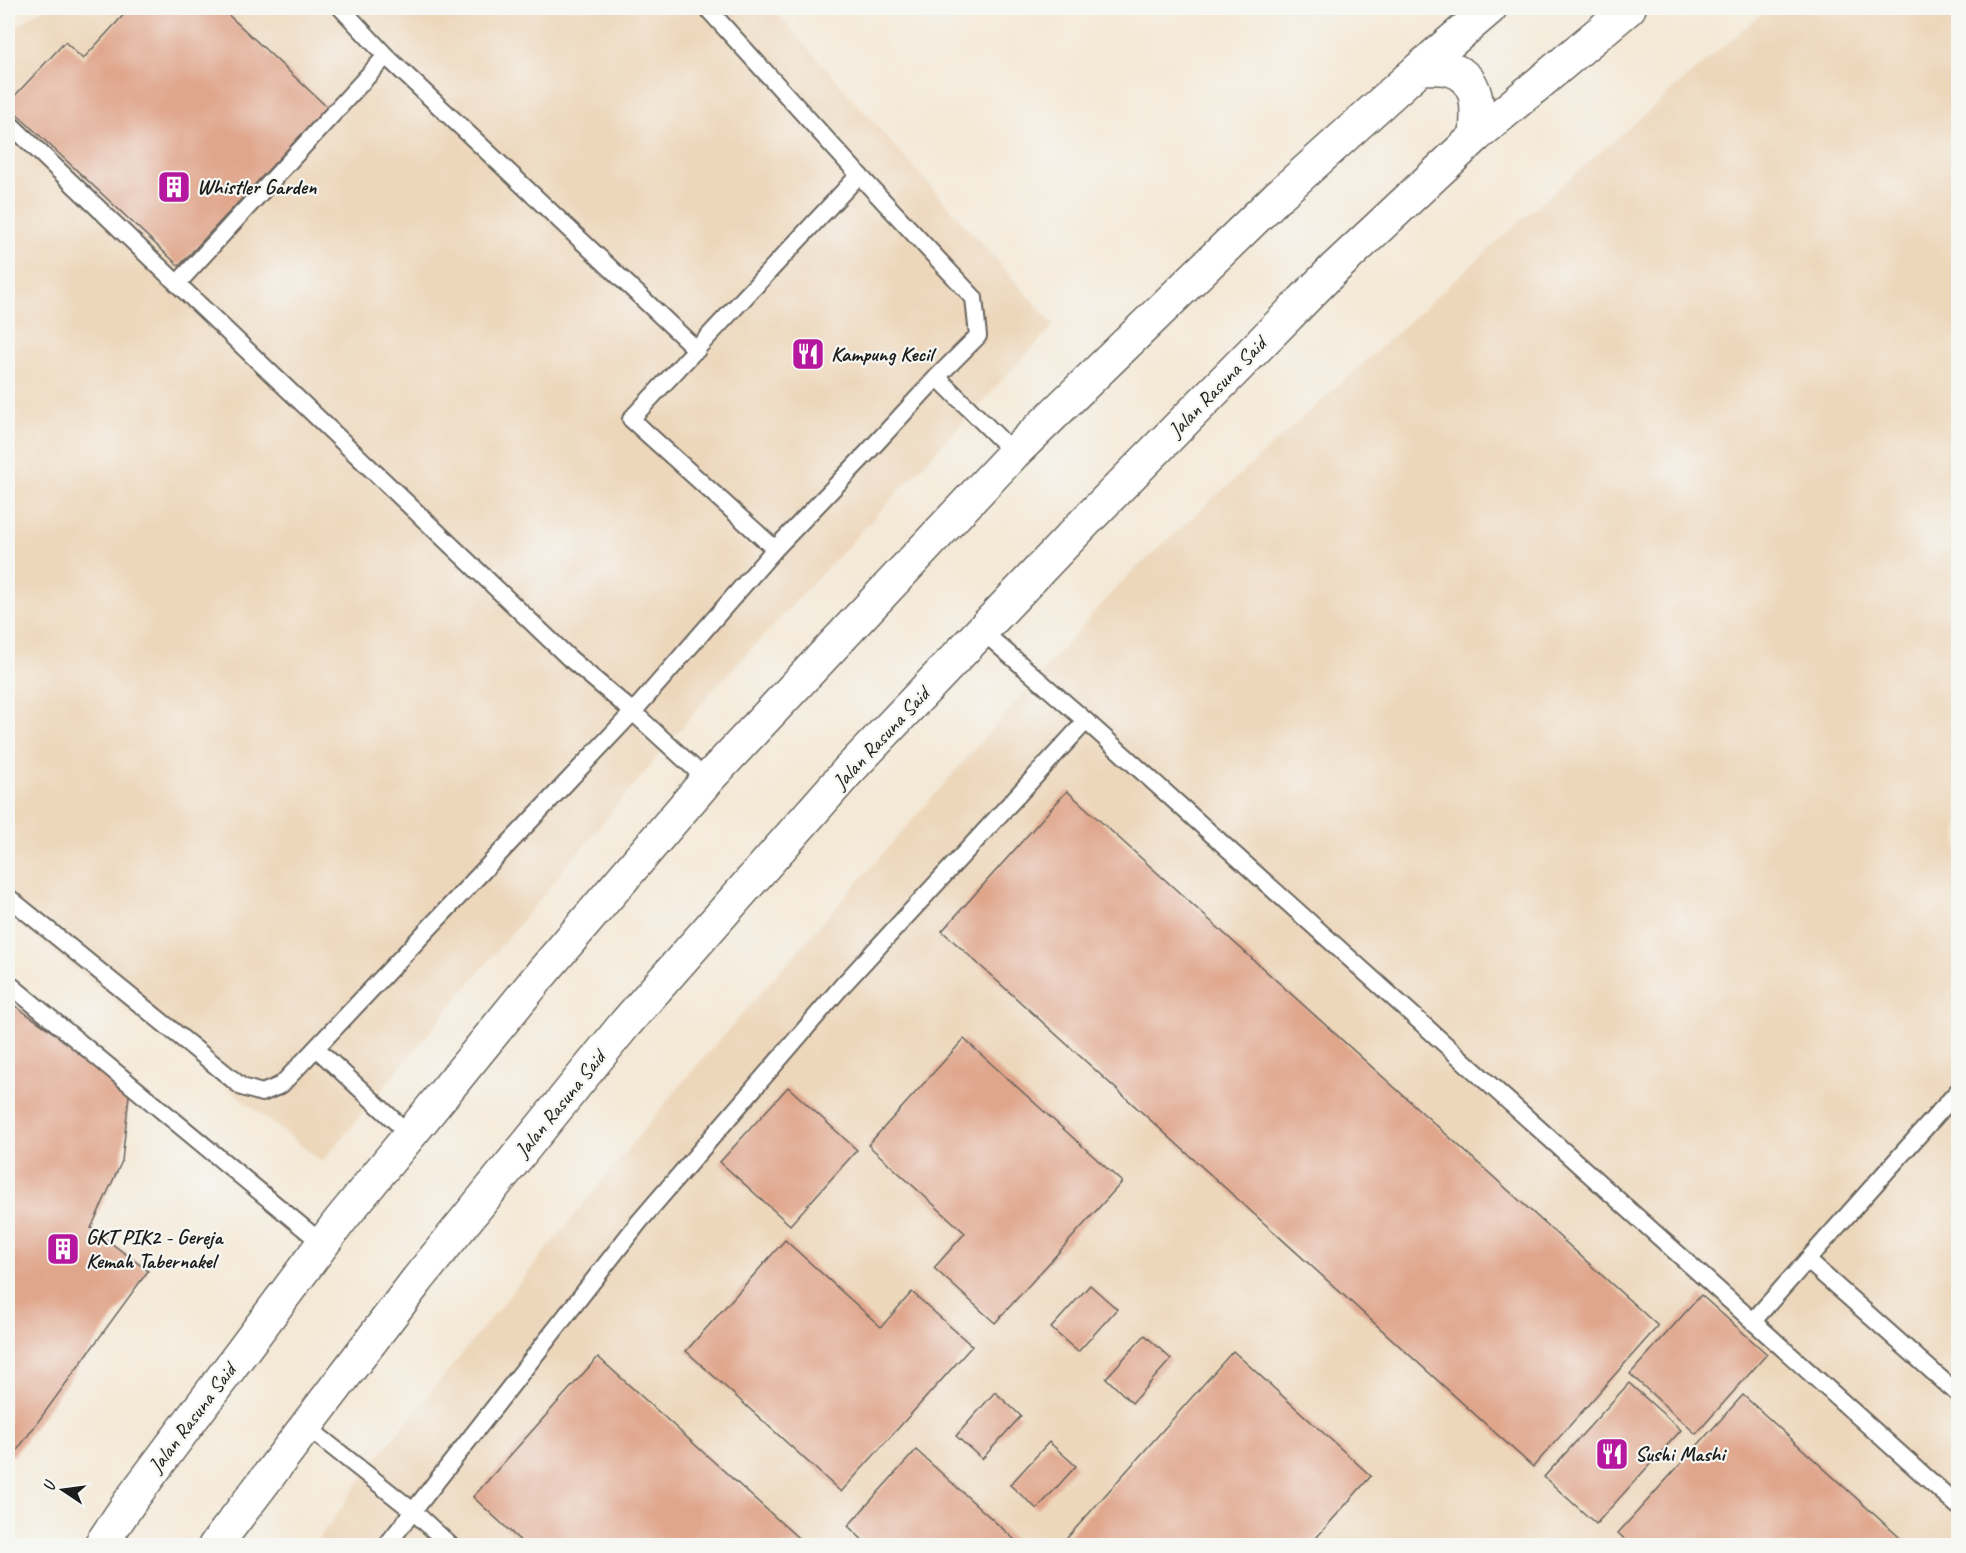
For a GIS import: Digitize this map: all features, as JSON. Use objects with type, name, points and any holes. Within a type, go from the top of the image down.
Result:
[{"type":"street","name":"Jalan Rasuna Said","points":[[100,1545],[131,1500],[323,1244],[541,974],[707,780],[1014,453],[1277,197],[1490,8]]},
{"type":"street","name":"Jalan Rasuna Said","points":[[214,1545],[418,1279],[625,1024],[848,771],[1086,520],[1334,269],[1476,136],[1629,8]]},
{"type":"street","points":[[1420,68],[1449,69],[1465,78],[1475,92],[1477,100],[1476,136]]},
{"type":"lane","points":[[341,8],[386,56],[697,350]]},
{"type":"lane","points":[[8,897],[242,1087],[262,1093],[282,1085],[633,712],[775,549],[978,336],[974,298],[707,8]]},
{"type":"lane","points":[[177,284],[386,56]]},
{"type":"lane","points":[[8,122],[568,657],[633,712],[707,780]]},
{"type":"lane","points":[[775,549],[631,420],[859,175]]},
{"type":"lane","points":[[937,377],[1014,453]]},
{"type":"lane","points":[[982,631],[1959,1506]]},
{"type":"lane","points":[[386,1545],[639,1222],[842,986],[1086,722]]},
{"type":"lane","points":[[8,983],[323,1244]]},
{"type":"lane","points":[[316,1048],[410,1135]]},
{"type":"lane","points":[[1753,1321],[1959,1091]]},
{"type":"lane","points":[[1808,1260],[1959,1394]]},
{"type":"lane","points":[[306,1426],[413,1511],[451,1545]]},
{"type":"shaded area","points":[[43,8],[772,8],[1054,325],[711,692],[322,1162],[8,916],[8,33]]},
{"type":"shaded area","points":[[1768,8],[1958,8],[1958,1545],[314,1546],[370,1467],[680,1085],[1121,582],[1517,224]]},
{"type":"building","name":"Whistler Garden","points":[[130,8],[221,8],[327,107],[179,266],[8,106],[8,103],[65,42],[83,59]]},
{"type":"building","points":[[1067,791],[1658,1326],[1533,1467],[942,931]]},
{"type":"building","name":"GKT PIK2 - Gereja Kemah Tabernakel","points":[[8,1001],[130,1086],[122,1161],[91,1228],[148,1271],[13,1456],[8,1452]]},
{"type":"building","points":[[964,1039],[1122,1182],[995,1323],[934,1268],[965,1233],[868,1145]]},
{"type":"building","points":[[788,1087],[857,1150],[790,1225],[720,1162]]},
{"type":"building","points":[[785,1240],[881,1327],[912,1292],[972,1346],[841,1492],[686,1351]]},
{"type":"building","points":[[1090,1285],[1117,1309],[1078,1352],[1051,1328]]},
{"type":"building","points":[[1701,1295],[1767,1354],[1696,1434],[1630,1374]]},
{"type":"building","points":[[1145,1335],[1171,1359],[1132,1403],[1106,1378]]},
{"type":"building","points":[[1233,1351],[1371,1476],[1309,1546],[1060,1546]]},
{"type":"building","points":[[598,1357],[807,1546],[526,1546],[473,1497]]},
{"type":"building","name":"Sushi Mashi","points":[[1629,1383],[1681,1430],[1596,1524],[1544,1477]]},
{"type":"building","points":[[995,1392],[1021,1416],[982,1459],[956,1436]]},
{"type":"building","points":[[1743,1395],[1909,1546],[1632,1546],[1618,1533]]},
{"type":"building","points":[[1049,1442],[1076,1466],[1037,1509],[1010,1485]]},
{"type":"building","points":[[916,1450],[1015,1540],[1010,1546],[869,1546],[848,1526]]},
{"type":"place","name":"Whistler Garden","points":[[174,187]]},
{"type":"place","name":"Kampung Kecil","points":[[808,354]]},
{"type":"place","name":"GKT PIK2 - Gereja Kemah Tabernakel","points":[[63,1249]]},
{"type":"place","name":"Sushi Mashi","points":[[1612,1454]]}]
